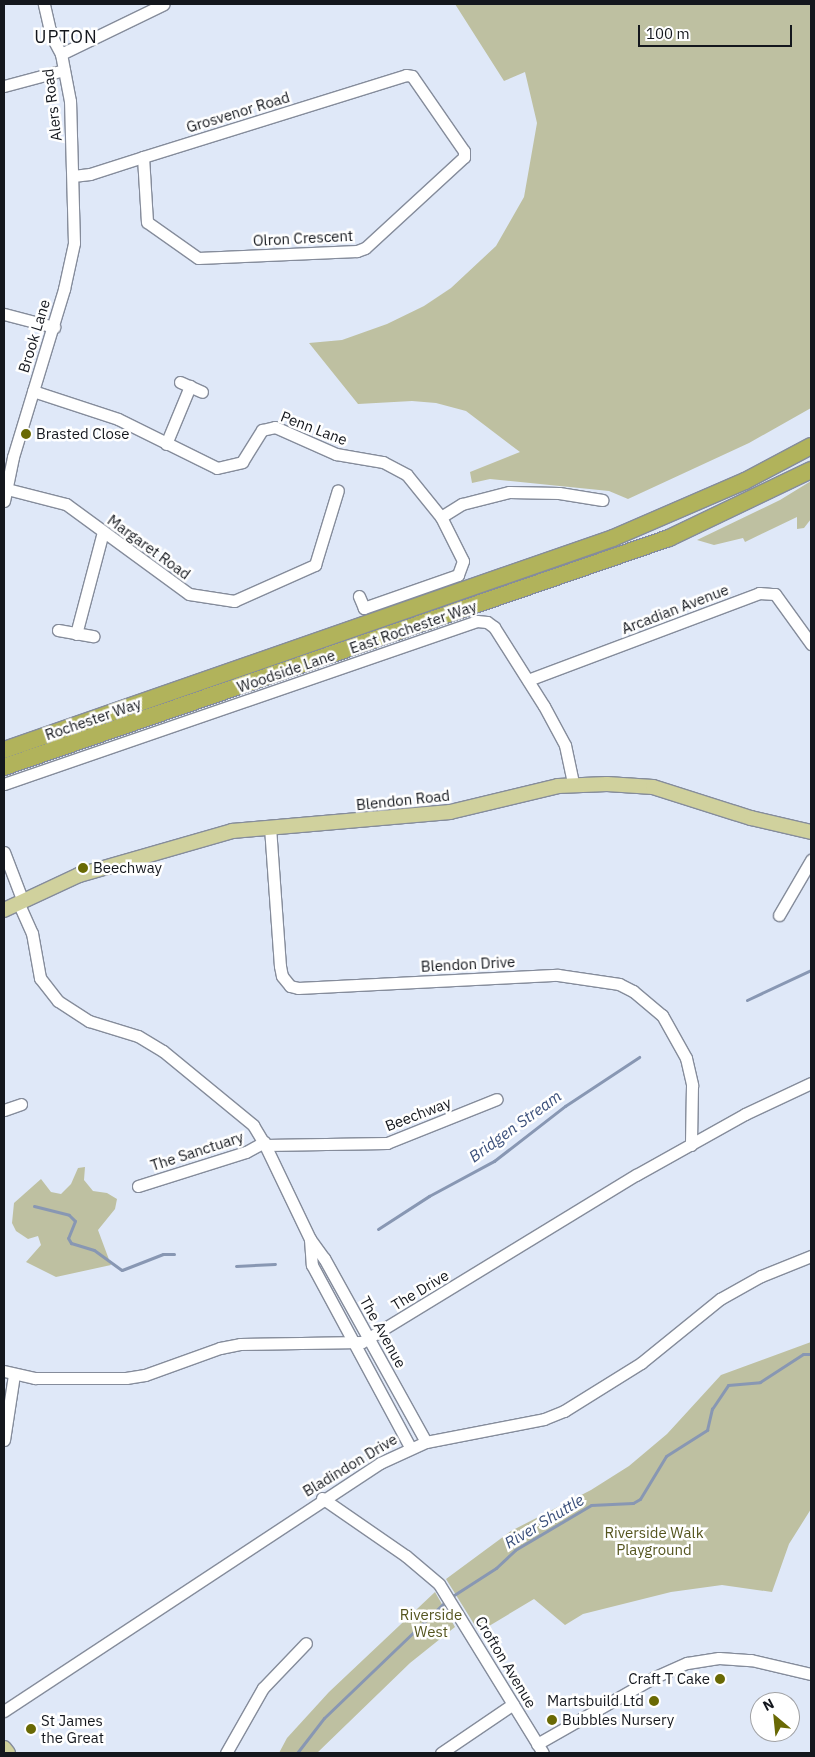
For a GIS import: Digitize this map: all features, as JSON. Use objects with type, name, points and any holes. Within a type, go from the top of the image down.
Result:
[{"type":"highway","name":"East Rochester Way","points":[[183,688],[613,538],[745,481],[811,446]]},
{"type":"highway","name":"East Rochester Way","points":[[5,762],[669,538],[811,470]]},
{"type":"highway","points":[[4,740],[138,695],[183,688]]},
{"type":"highway","name":"Rochester Way","points":[[5,762],[183,688]]},
{"type":"main road","name":"Blendon Road","points":[[4,910],[79,875],[138,856],[232,831],[450,812],[573,784],[653,787],[751,818],[811,832]]},
{"type":"main road","points":[[4,1748],[8,1753]]},
{"type":"street","name":"Alers Road","points":[[44,4],[51,35],[61,54],[70,101],[73,176]]},
{"type":"street","points":[[61,54],[164,4]]},
{"type":"street","points":[[4,86],[64,70]]},
{"type":"street","name":"Grosvenor Road","points":[[73,176],[143,157],[412,76]]},
{"type":"street","name":"Olron Crescent","points":[[143,157],[147,222],[191,255],[198,258],[357,251],[365,248],[464,157],[464,151],[412,76]]},
{"type":"street","name":"Brook Lane","points":[[4,502],[8,456],[54,327],[74,243],[73,176]]},
{"type":"street","points":[[4,314],[54,327]]},
{"type":"street","points":[[33,390],[118,419],[166,444],[185,384],[202,392]]},
{"type":"street","name":"Penn Lane","points":[[166,444],[210,466],[232,467],[246,458],[262,430],[275,427],[336,454],[383,462],[407,475],[442,517],[463,561],[458,575],[364,608],[359,596]]},
{"type":"street","name":"Margaret Road","points":[[6,489],[66,504],[188,594],[234,601],[315,565],[338,490]]},
{"type":"street","points":[[442,517],[462,504],[509,492],[559,493],[602,500]]},
{"type":"street","points":[[76,634],[103,532]]},
{"type":"street","name":"Arcadian Avenue","points":[[528,680],[759,593],[775,594],[811,644]]},
{"type":"street","name":"Woodside Lane","points":[[4,784],[477,621],[487,622],[494,627],[528,680],[565,745],[573,784]]},
{"type":"street","points":[[58,630],[93,636]]},
{"type":"street","name":"Blendon Drive","points":[[270,827],[280,966],[282,976],[290,986],[304,988],[558,975],[619,984],[633,991],[662,1015],[686,1058],[692,1085],[691,1145]]},
{"type":"street","points":[[4,852],[32,933],[40,978],[58,1002],[90,1021],[138,1036],[163,1051],[253,1125],[264,1143]]},
{"type":"street","points":[[779,915],[811,860]]},
{"type":"street","name":"The Drive","points":[[9,1373],[54,1378],[126,1378],[145,1375],[220,1348],[240,1344],[353,1343],[369,1338],[691,1145],[745,1114],[811,1083]]},
{"type":"street","name":"Beechway","points":[[264,1143],[386,1143],[497,1099]]},
{"type":"street","points":[[4,1110],[21,1104]]},
{"type":"street","name":"The Sanctuary","points":[[138,1186],[246,1152],[264,1143]]},
{"type":"street","name":"The Avenue","points":[[264,1143],[310,1239],[324,1258],[426,1442]]},
{"type":"street","name":"The Avenue","points":[[310,1239],[312,1265],[410,1447]]},
{"type":"street","name":"Bladindon Drive","points":[[4,1711],[322,1498],[410,1447],[426,1442],[544,1419],[564,1411],[641,1363],[720,1299],[761,1276],[811,1256]]},
{"type":"street","points":[[4,1440],[9,1373]]},
{"type":"street","name":"Crofton Avenue","points":[[322,1498],[406,1556],[439,1584],[450,1598],[540,1749]]},
{"type":"street","points":[[226,1753],[263,1688],[306,1643]]},
{"type":"street","points":[[540,1749],[655,1677],[687,1663],[719,1658],[751,1660],[811,1674]]},
{"type":"street","points":[[441,1753],[513,1704]]},
{"type":"green space","points":[[455,4],[811,4],[811,408],[749,443],[628,499],[609,491],[490,479],[472,483],[470,472],[520,452],[466,411],[436,403],[412,401],[358,404],[309,343],[342,340],[387,324],[424,306],[451,288],[496,246],[524,197],[537,123],[525,72],[504,81]]},
{"type":"green space","points":[[811,481],[811,519],[804,528],[797,529],[797,517],[745,542],[743,538],[714,545],[697,540],[780,500]]},
{"type":"green space","points":[[85,1167],[84,1180],[93,1191],[107,1193],[117,1199],[115,1209],[98,1230],[111,1265],[56,1277],[26,1262],[41,1245],[38,1236],[28,1239],[16,1231],[12,1223],[14,1203],[41,1179],[51,1192],[61,1194],[71,1184],[78,1168]]},
{"type":"green space","name":"Riverside Walk Playground","points":[[811,1342],[811,1509],[789,1544],[772,1592],[722,1585],[671,1592],[583,1614],[565,1625],[534,1599],[479,1632],[446,1579],[511,1531],[591,1490],[629,1466],[667,1434],[721,1375]]},
{"type":"green space","name":"Riverside West","points":[[435,1592],[455,1627],[410,1663],[317,1753],[279,1753],[287,1738],[329,1692]]},
{"type":"waterway","name":"Bridgen Stream","points":[[747,1000],[811,970]]},
{"type":"waterway","name":"Bridgen Stream","points":[[378,1229],[429,1196],[494,1161],[565,1106],[639,1057]]},
{"type":"waterway","name":"Bridgen Stream","points":[[34,1206],[69,1215],[75,1221],[68,1238],[71,1243],[94,1250],[122,1270],[163,1254],[174,1254]]},
{"type":"waterway","name":"Bridgen Stream","points":[[236,1266],[275,1264]]},
{"type":"waterway","name":"River Shuttle","points":[[451,1597],[496,1568],[515,1550],[591,1505],[633,1503],[640,1499],[666,1456],[707,1430],[712,1409],[728,1385],[760,1382],[803,1354],[811,1354]]},
{"type":"waterway","name":"River Shuttle","points":[[297,1753],[324,1718],[446,1601]]},
{"type":"place","name":"Brasted Close","points":[[26,434]]},
{"type":"place","name":"Beechway","points":[[83,868]]},
{"type":"place","name":"Craft T Cake","points":[[720,1679]]},
{"type":"place","name":"Martsbuild Ltd","points":[[654,1701]]},
{"type":"place","name":"Bubbles Nursery","points":[[552,1720]]},
{"type":"place","name":"St James the Great","points":[[31,1729]]},
{"type":"district","name":"UPTON","points":[[66,37]]}]
